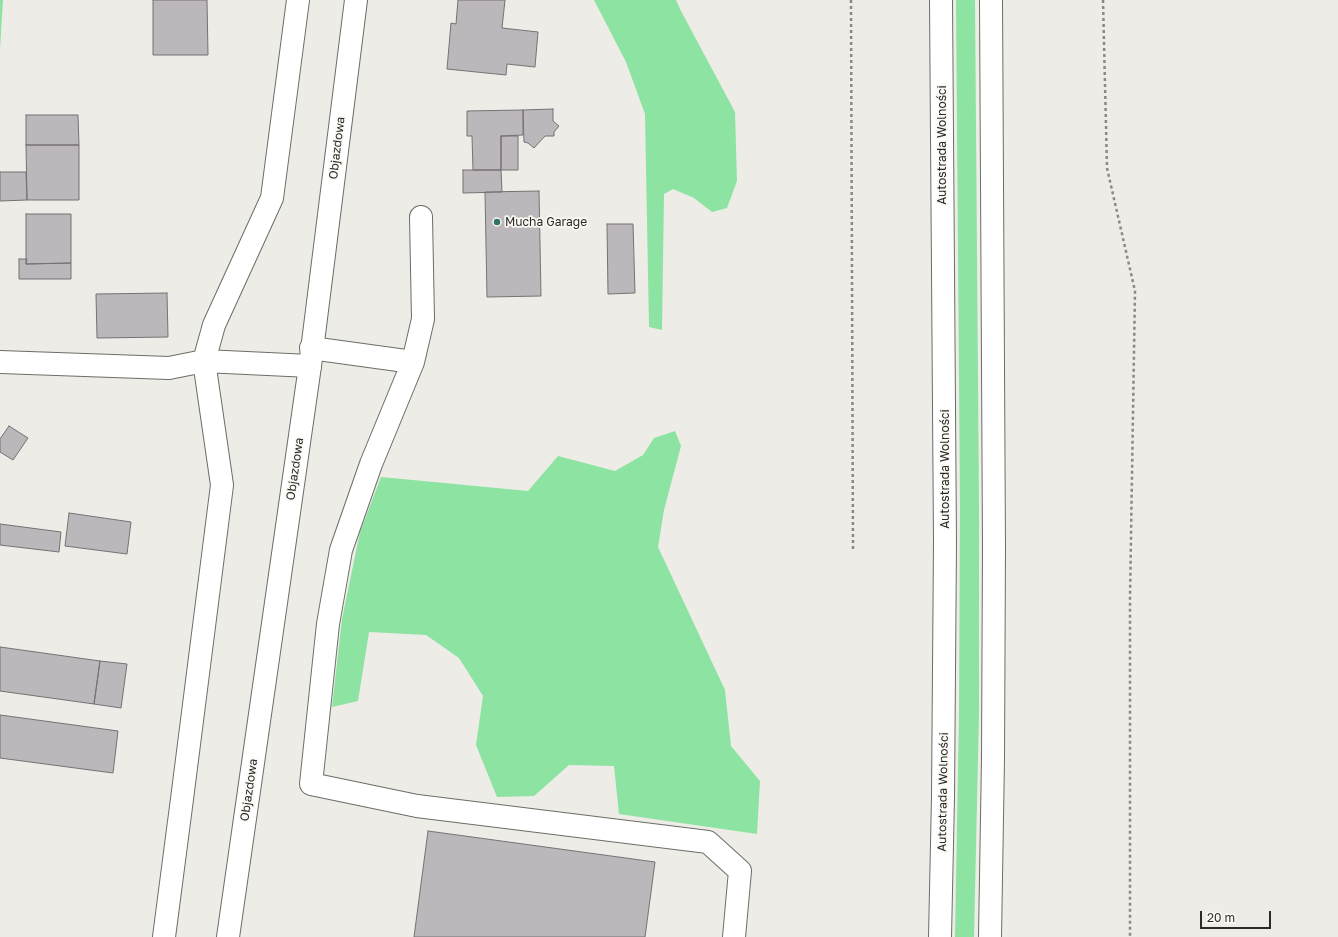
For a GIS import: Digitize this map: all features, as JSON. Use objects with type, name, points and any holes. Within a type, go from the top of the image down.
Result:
[{"type":"main road","points":[[164,937],[222,485],[204,361],[214,325],[272,198],[298,0]]},
{"type":"main road","name":"Objazdowa","points":[[228,937],[311,357],[356,0]]},
{"type":"main road","name":"Autostrada Wolności","points":[[940,937],[943,805],[945,550],[941,0]]},
{"type":"main road","points":[[990,937],[994,563],[991,0]]},
{"type":"main road","points":[[421,218],[424,319],[413,362],[371,464],[342,550],[328,624],[311,784],[417,806],[708,842],[740,870],[734,937]]},
{"type":"main road","points":[[0,362],[169,368],[204,361],[311,357],[413,362]]},
{"type":"path","points":[[851,0],[853,552]]},
{"type":"path","points":[[1103,0],[1107,168],[1135,291],[1130,598],[1130,937]]},
{"type":"green space","points":[[0,0],[3,0],[0,49]]},
{"type":"green space","points":[[594,0],[676,0],[735,112],[737,181],[727,208],[712,212],[694,198],[673,189],[664,194],[662,330],[649,327],[645,114],[626,62]]},
{"type":"green space","points":[[956,0],[975,0],[979,713],[974,937],[955,937],[959,714],[960,507]]},
{"type":"green space","points":[[675,431],[681,446],[664,510],[658,547],[725,690],[731,746],[760,781],[757,834],[619,814],[614,766],[569,765],[534,796],[497,797],[476,745],[483,696],[459,658],[426,635],[369,632],[358,701],[332,707],[342,619],[360,532],[381,477],[528,491],[558,456],[615,471],[643,455],[654,438]]},
{"type":"building","points":[[153,0],[207,0],[208,55],[153,55]]},
{"type":"building","points":[[458,0],[505,0],[502,28],[538,32],[535,67],[507,64],[506,75],[447,69],[451,23],[456,24]]},
{"type":"building","points":[[553,109],[553,121],[559,126],[554,132],[554,136],[545,136],[534,148],[528,143],[524,142],[523,110]]},
{"type":"building","points":[[523,110],[523,135],[501,136],[501,170],[473,170],[472,136],[467,136],[467,111]]},
{"type":"building","points":[[26,115],[78,115],[79,145],[26,145]]},
{"type":"building","points":[[501,136],[518,136],[518,170],[501,170]]},
{"type":"building","points":[[26,145],[79,145],[79,200],[27,200]]},
{"type":"building","points":[[463,170],[501,170],[502,192],[463,193]]},
{"type":"building","points":[[0,172],[26,172],[27,200],[0,201]]},
{"type":"building","points":[[539,191],[541,296],[487,297],[485,192]]},
{"type":"building","points":[[26,214],[71,214],[71,263],[26,264]]},
{"type":"building","points":[[607,224],[633,224],[635,293],[608,294]]},
{"type":"building","points":[[19,259],[27,259],[26,264],[71,263],[71,279],[19,279]]},
{"type":"building","points":[[167,293],[168,337],[97,338],[96,294]]},
{"type":"building","points":[[9,426],[28,438],[13,460],[0,452],[0,439]]},
{"type":"building","points":[[69,513],[131,522],[127,554],[65,546]]},
{"type":"building","points":[[0,524],[61,532],[59,552],[0,545]]},
{"type":"building","points":[[0,647],[100,661],[94,704],[0,691]]},
{"type":"building","points":[[100,661],[127,664],[121,708],[94,704]]},
{"type":"building","points":[[0,715],[118,731],[113,773],[0,758]]},
{"type":"building","points":[[428,831],[655,862],[645,937],[414,937]]},
{"type":"place","name":"Mucha Garage","points":[[497,222]]}]
